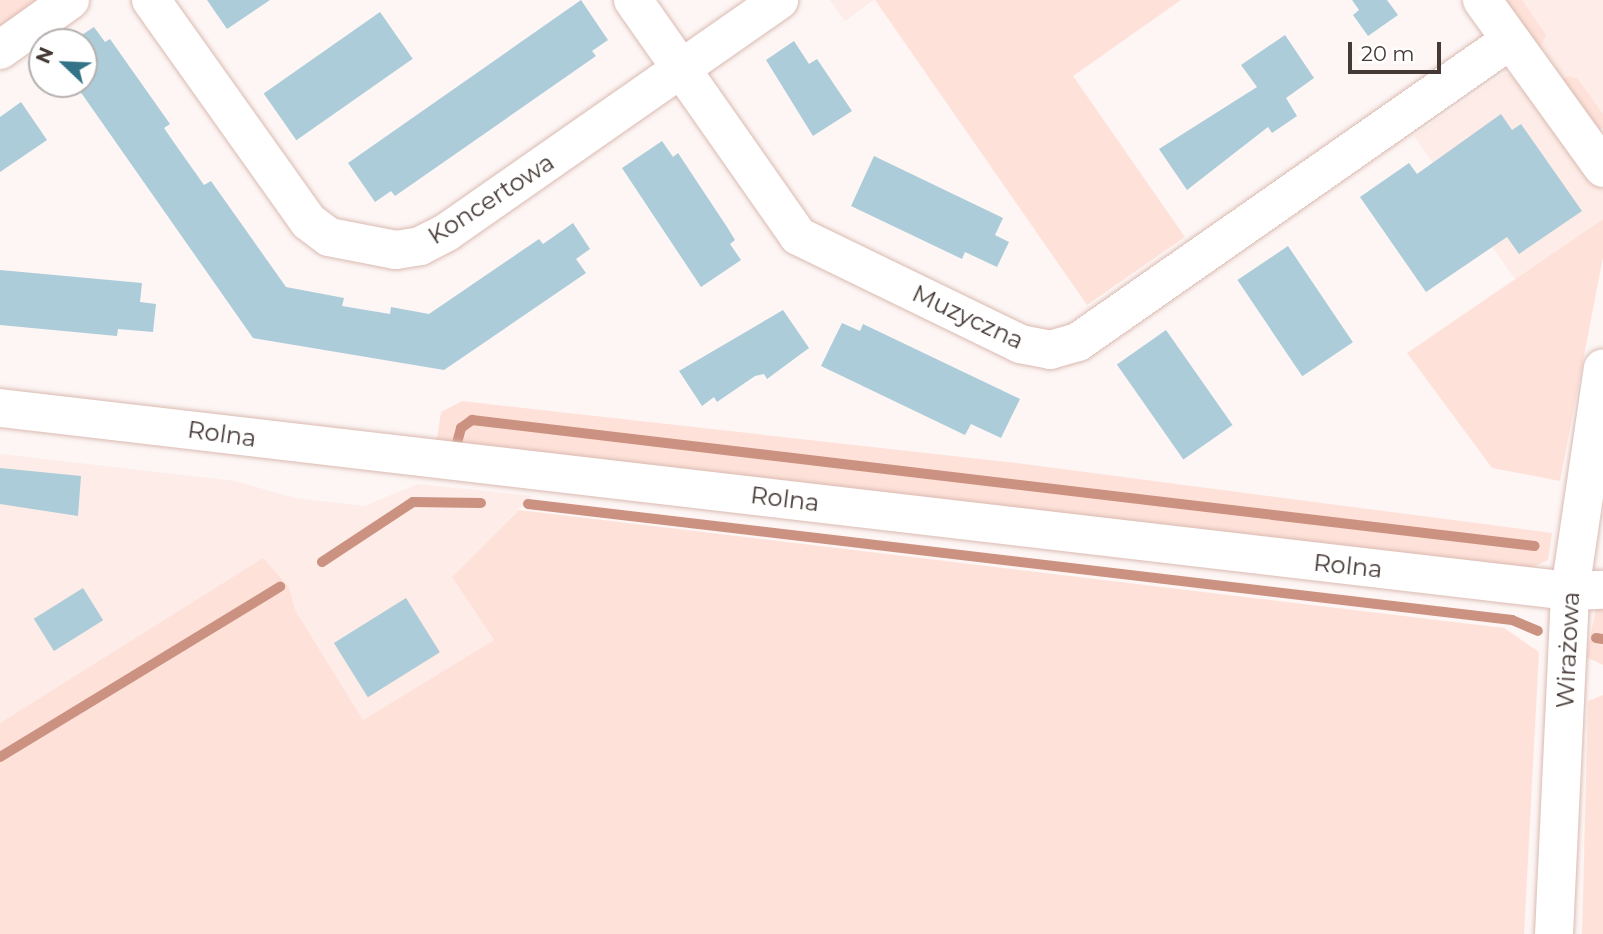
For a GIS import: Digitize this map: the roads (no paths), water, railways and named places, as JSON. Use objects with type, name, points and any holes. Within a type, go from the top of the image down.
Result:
[{"type":"street","points":[[0,50],[70,0]]},
{"type":"street","name":"Koncertowa","points":[[151,0],[309,222],[329,237],[396,250],[420,246],[447,232],[779,0]]},
{"type":"street","name":"Muzyczna","points":[[634,0],[680,71],[798,236],[1020,344],[1050,350],[1078,342],[1509,41]]},
{"type":"street","points":[[1482,0],[1509,41],[1603,167]]},
{"type":"street","name":"Wirażowa","points":[[1554,934],[1587,590],[1603,368]]},
{"type":"street","name":"Rolna","points":[[0,408],[1587,590]]},
{"type":"waterway","points":[[457,443],[461,428],[472,420],[1535,546]]},
{"type":"waterway","points":[[322,562],[413,502],[481,503]]},
{"type":"waterway","points":[[528,504],[1512,620],[1538,631]]},
{"type":"waterway","points":[[0,757],[280,587]]},
{"type":"waterway","points":[[1596,638],[1603,639]]}]
